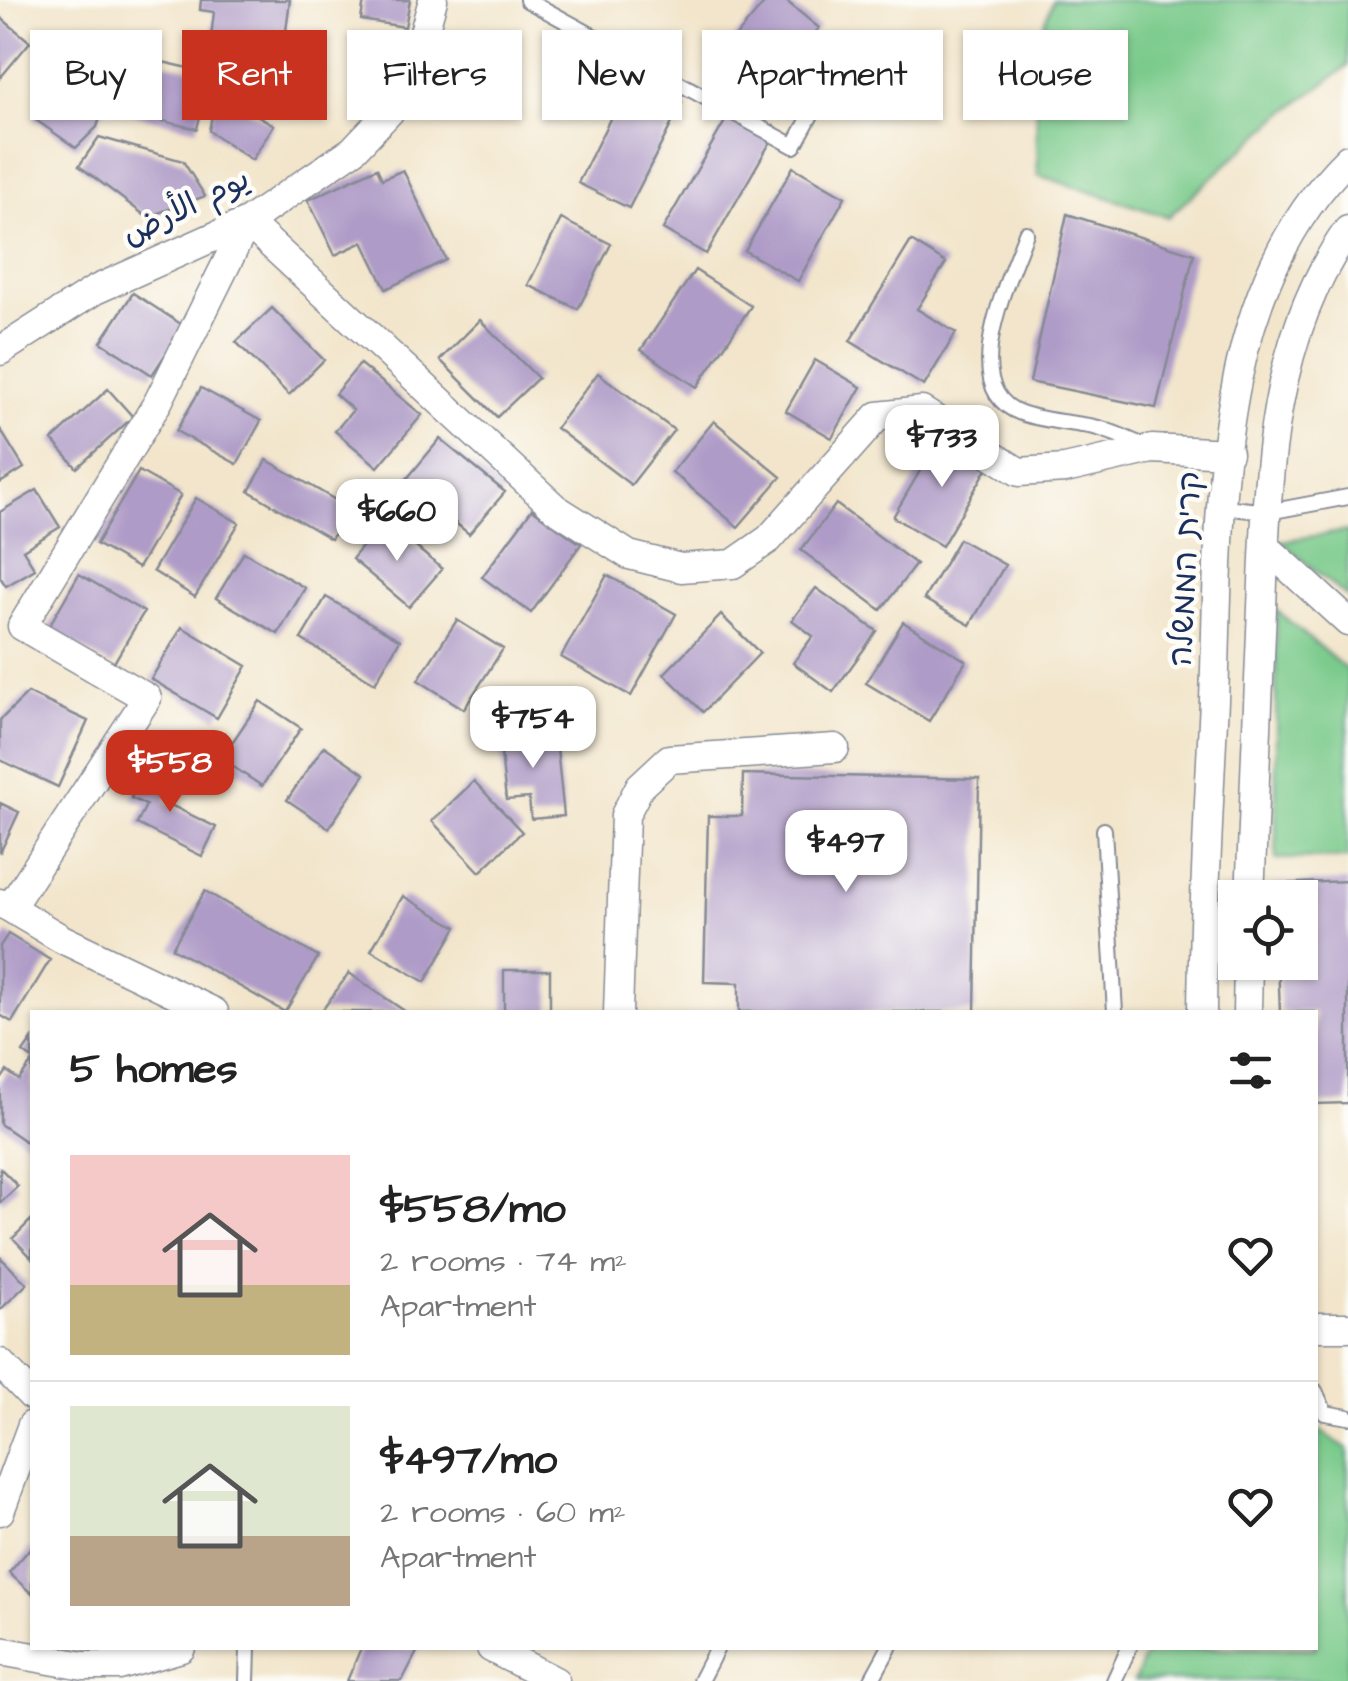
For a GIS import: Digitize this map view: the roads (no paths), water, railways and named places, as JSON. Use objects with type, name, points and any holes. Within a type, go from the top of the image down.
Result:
[{"type":"street","name":"يوم الأرض","points":[[0,351],[96,290],[248,222],[354,150],[408,93],[433,0]]},
{"type":"street","name":"קרית הממשלה","points":[[1202,1010],[1223,507],[1243,350],[1257,308],[1303,217],[1348,159]]},
{"type":"street","points":[[210,1010],[62,939],[5,906],[146,698],[22,626],[158,402],[248,222],[555,508],[629,555],[646,560],[681,568],[733,564],[769,539],[878,416],[922,411],[1019,472],[1065,469],[1152,449],[1228,453]]},
{"type":"street","points":[[1251,880],[1265,546],[1286,361],[1315,286],[1348,230]]},
{"type":"street","points":[[1265,546],[1348,622]]},
{"type":"street","points":[[618,1010],[625,815],[640,786],[669,759],[835,748]]},
{"type":"street","points":[[1246,1010],[1247,980]]},
{"type":"street","points":[[1318,1327],[1348,1327]]},
{"type":"street","points":[[0,1364],[30,1394]]},
{"type":"street","points":[[0,1511],[30,1430]]},
{"type":"street","points":[[0,1651],[84,1666],[118,1666],[174,1650]]},
{"type":"street","points":[[495,1650],[555,1681]]},
{"type":"lane","points":[[527,0],[702,96]]},
{"type":"lane","points":[[746,120],[794,146],[808,120]]},
{"type":"lane","points":[[1026,232],[989,334],[988,360],[996,390],[1016,412],[1093,426],[1152,449]]},
{"type":"lane","points":[[1223,507],[1268,512],[1348,497]]},
{"type":"lane","points":[[1104,830],[1115,1010]]},
{"type":"lane","points":[[1318,1398],[1325,1413],[1348,1417]]},
{"type":"lane","points":[[246,1681],[248,1650]]},
{"type":"lane","points":[[700,1681],[716,1650]]},
{"type":"lane","points":[[871,1681],[888,1650]]},
{"type":"lane","points":[[1114,1681],[1128,1650]]}]
